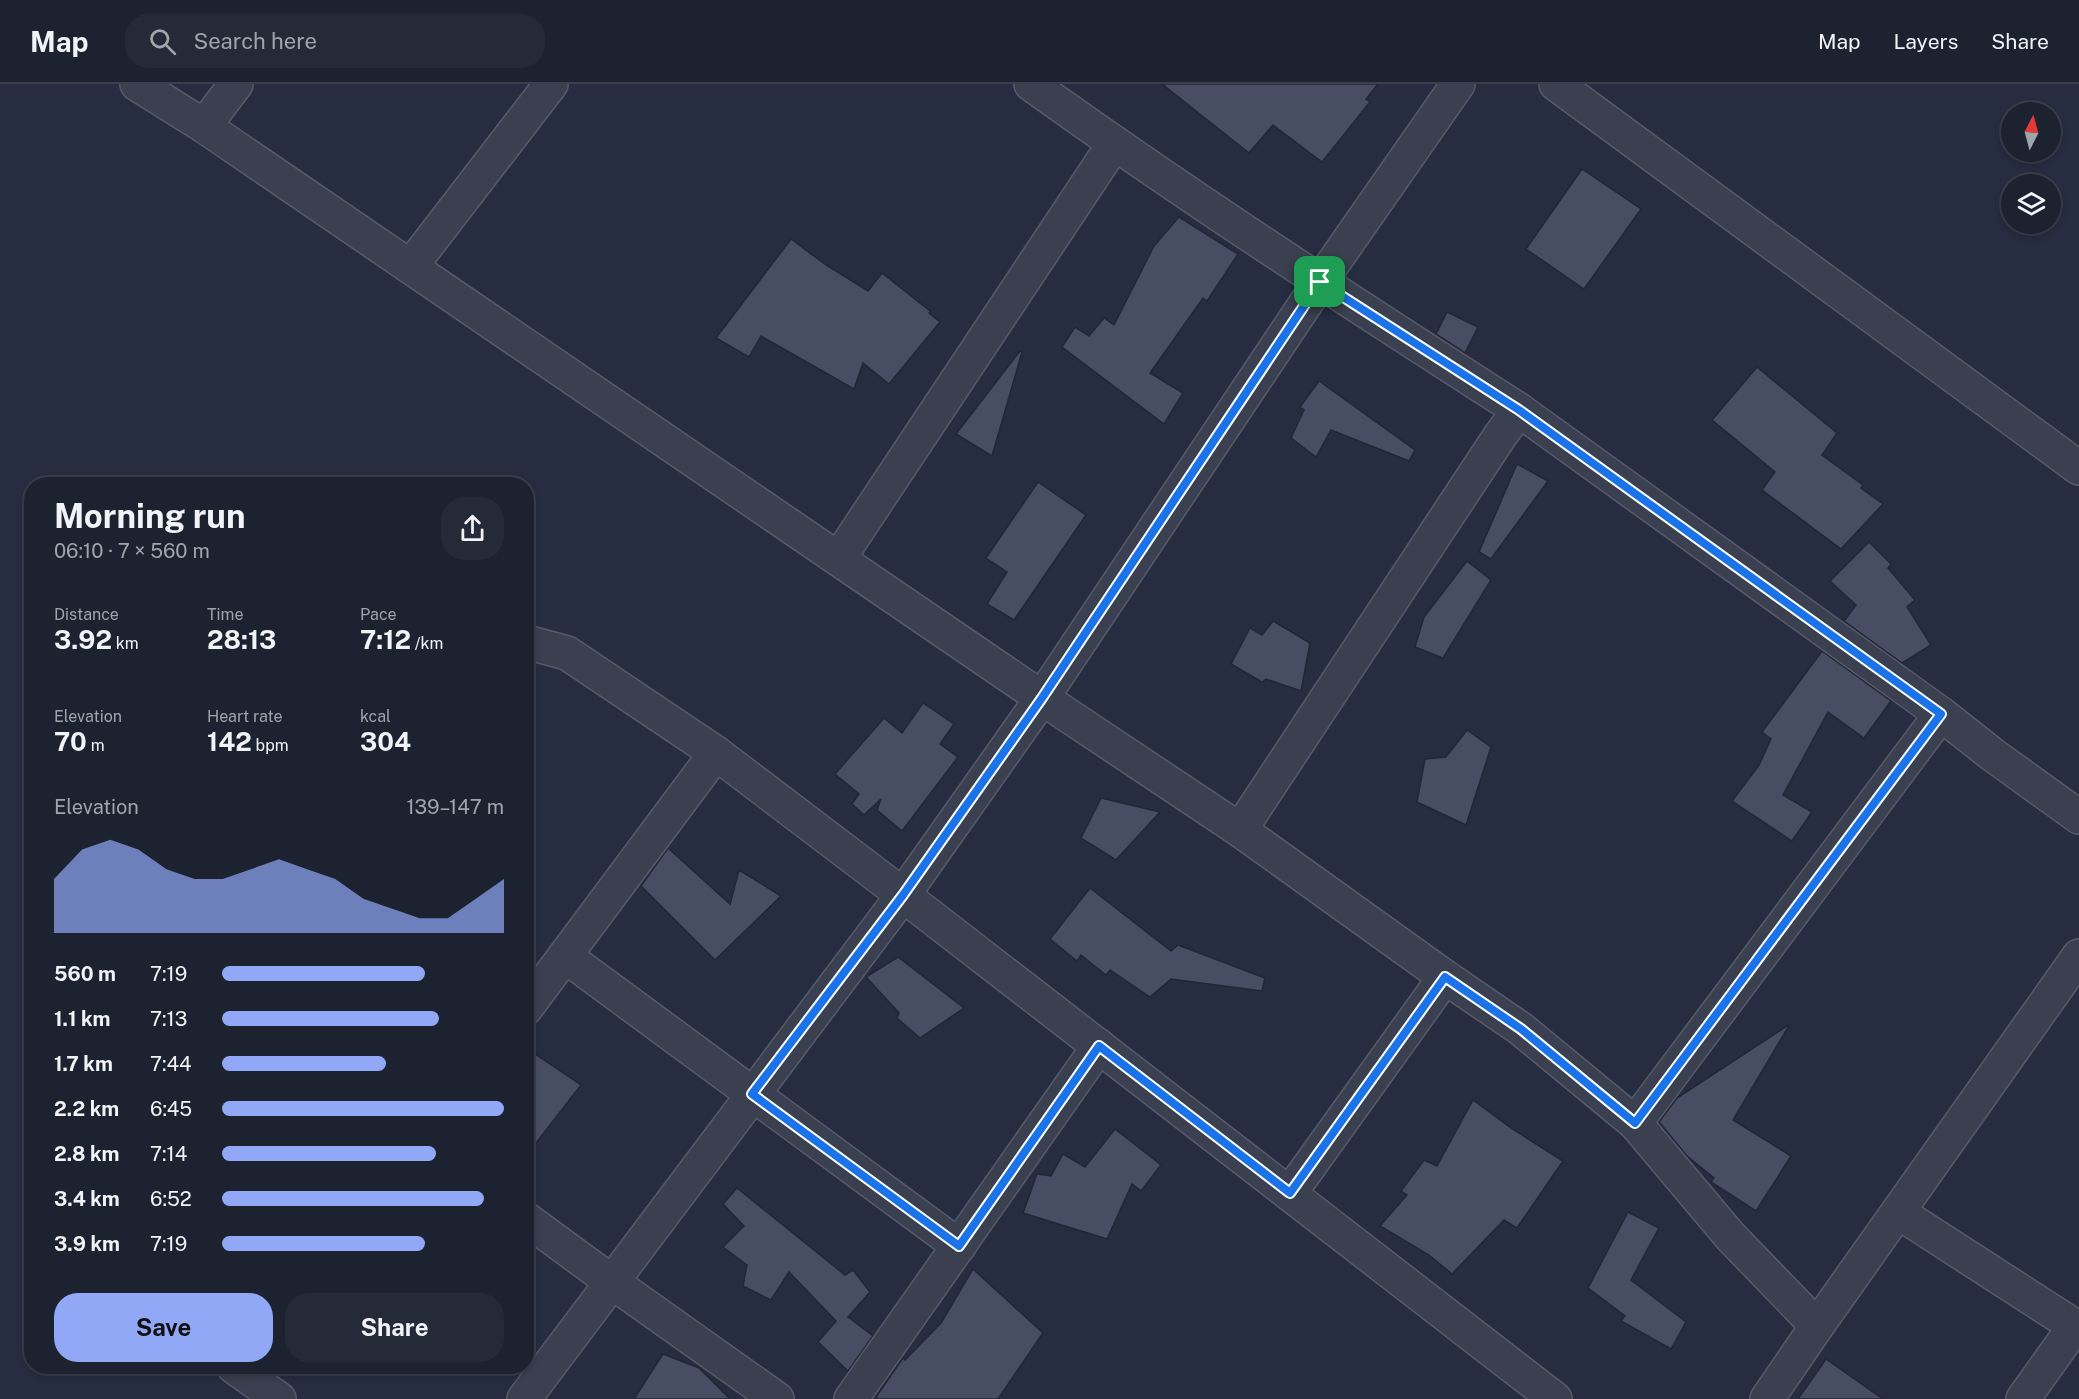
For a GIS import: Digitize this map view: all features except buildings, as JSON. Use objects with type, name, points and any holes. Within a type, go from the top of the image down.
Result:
[{"type":"street","points":[[137,84],[204,126],[411,266],[1042,698],[1240,830],[1521,1029],[1635,1123],[1731,1236],[1817,1326]]},
{"type":"street","points":[[204,126],[236,84]]},
{"type":"street","points":[[411,266],[550,84]]},
{"type":"street","points":[[1031,84],[1114,144],[1320,282],[1519,410],[1941,714],[2079,817]]},
{"type":"street","points":[[524,1399],[903,895],[1042,698],[1320,282],[1458,84]]},
{"type":"street","points":[[1556,84],[2079,468]]},
{"type":"street","points":[[839,558],[1114,144]]},
{"type":"street","points":[[1240,830],[1519,410]]},
{"type":"street","points":[[534,644],[567,653],[716,753],[1555,1399]]},
{"type":"street","points":[[1635,1123],[1941,714]]},
{"type":"street","points":[[534,997],[716,753]]},
{"type":"street","points":[[565,956],[959,1246]]},
{"type":"street","points":[[1767,1399],[2079,956]]},
{"type":"street","points":[[1290,1193],[1445,977]]},
{"type":"street","points":[[851,1399],[1099,1046]]},
{"type":"street","points":[[1898,1212],[2077,1327],[2023,1399]]},
{"type":"street","points":[[534,1225],[777,1399]]},
{"type":"street","points":[[244,1374],[279,1399]]},
{"type":"route","points":[[1320,282],[1519,410],[1941,714],[1635,1123],[1521,1029],[1445,977],[1290,1193],[1099,1046],[959,1246],[752,1094],[903,895],[1042,698],[1320,282]]}]
